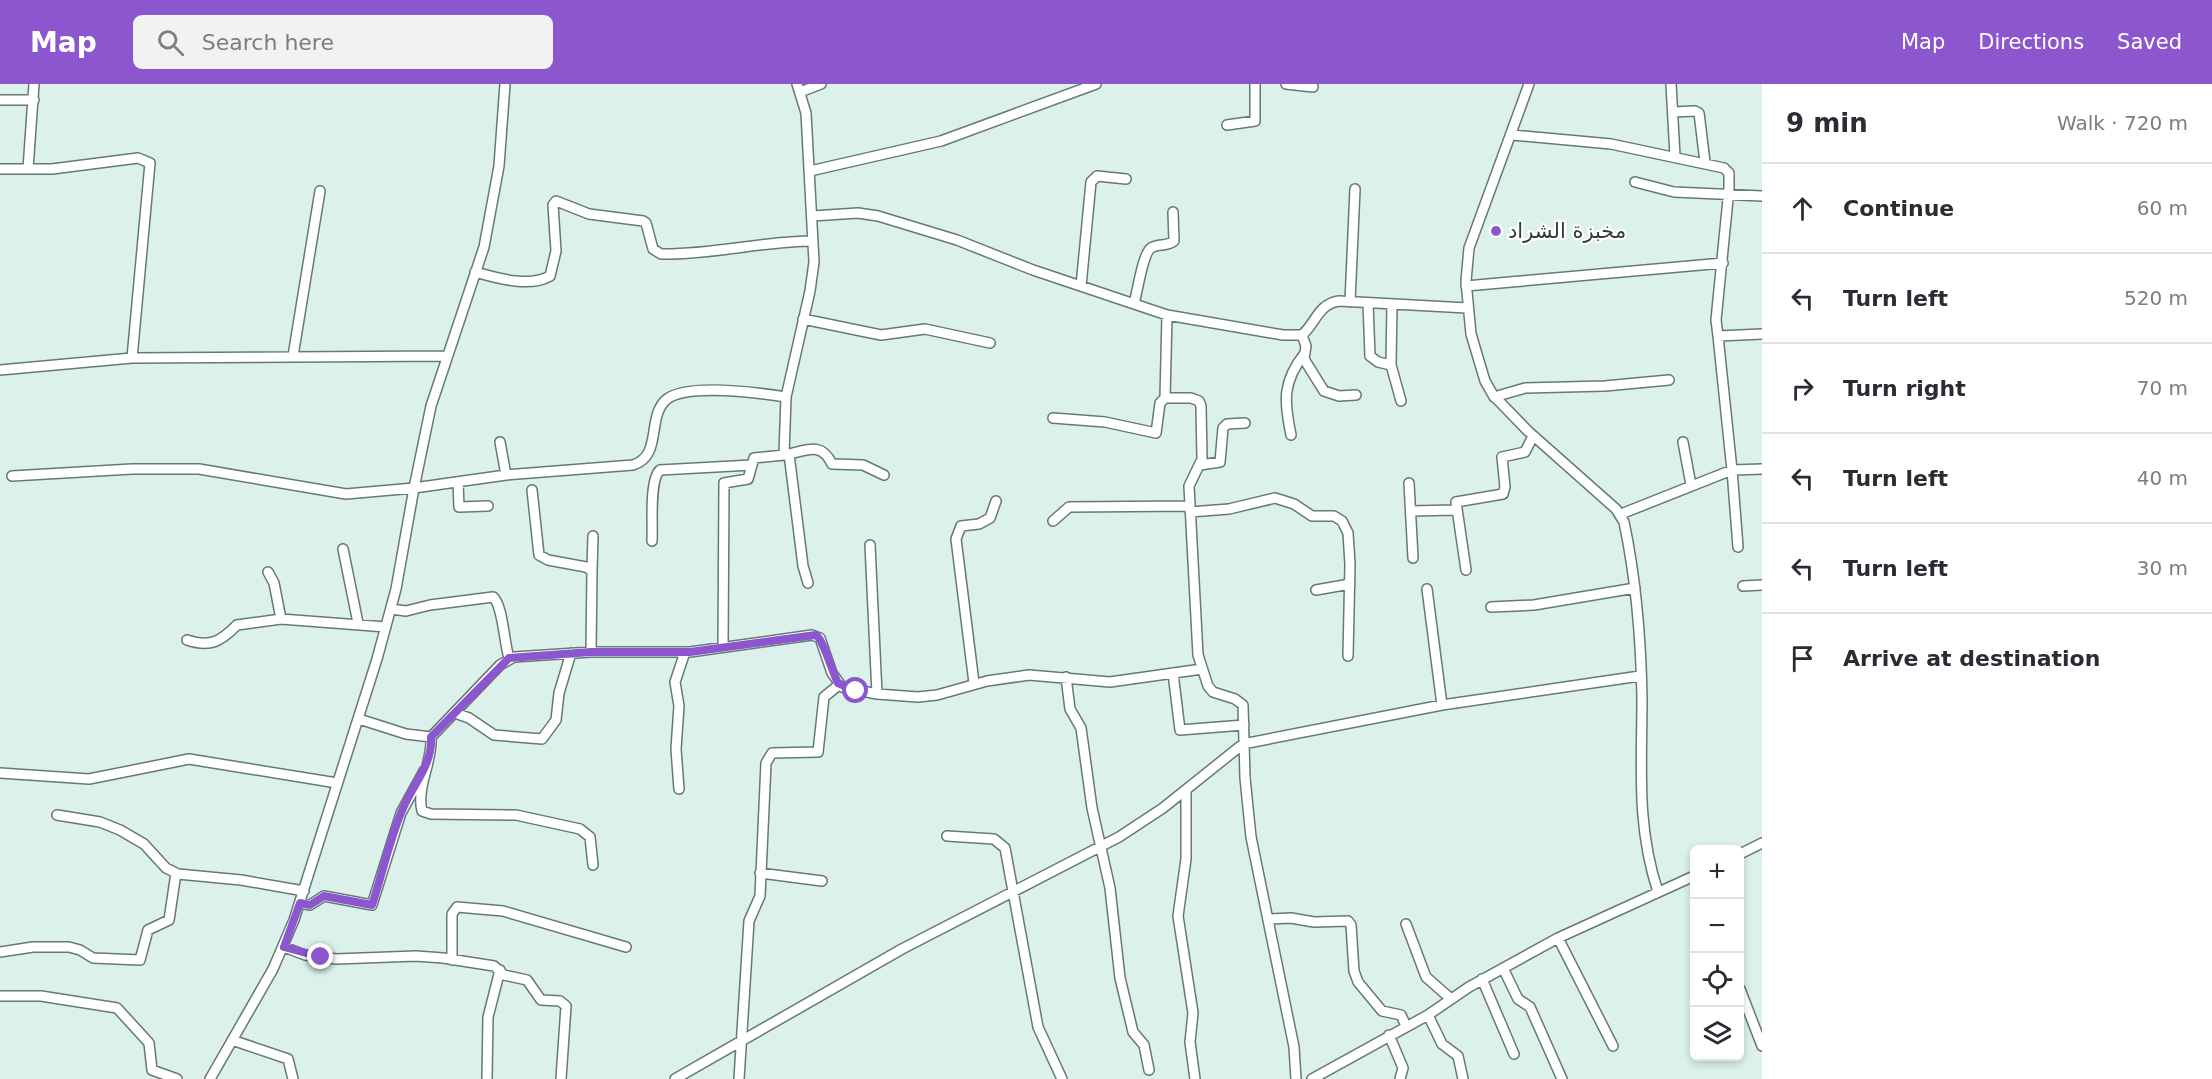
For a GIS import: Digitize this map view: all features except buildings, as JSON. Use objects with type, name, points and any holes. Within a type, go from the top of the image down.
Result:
[{"type":"street","points":[[28,169],[34,84]]},
{"type":"street","points":[[210,1079],[284,947],[359,719],[391,609],[407,540],[426,423],[445,356],[484,246],[499,166],[505,84]]},
{"type":"street","points":[[808,583],[803,566],[787,455],[786,397],[813,274],[806,113],[798,88],[821,84]]},
{"type":"street","points":[[810,171],[941,141],[1096,84]]},
{"type":"street","points":[[1227,125],[1256,121],[1255,84]]},
{"type":"street","points":[[1286,84],[1313,87]]},
{"type":"street","points":[[1529,84],[1473,235],[1467,258],[1467,308],[1479,366],[1494,397],[1532,438],[1622,518],[1635,588],[1640,676],[1641,810],[1649,866],[1658,892]]},
{"type":"street","points":[[1671,84],[1675,156]]},
{"type":"street","points":[[0,100],[34,100]]},
{"type":"street","points":[[1673,112],[1695,111],[1699,113],[1705,162]]},
{"type":"street","points":[[1512,135],[1611,144],[1705,162],[1726,170],[1728,194],[1716,320],[1738,547]]},
{"type":"street","points":[[0,169],[74,167],[138,158],[150,163],[132,358]]},
{"type":"street","points":[[1081,286],[1091,182],[1097,176],[1126,179]]},
{"type":"street","points":[[1635,182],[1674,192],[1762,196]]},
{"type":"street","points":[[1350,302],[1355,189]]},
{"type":"street","points":[[293,356],[320,191]]},
{"type":"street","points":[[475,272],[510,280],[530,281],[550,276],[556,251],[553,205],[556,201],[589,214],[643,220],[653,249],[661,254],[715,253],[771,244],[813,241]]},
{"type":"street","points":[[1134,304],[1149,248],[1169,245],[1174,241],[1173,212]]},
{"type":"street","points":[[812,216],[858,213],[915,225],[1167,315],[1282,335],[1302,335]]},
{"type":"street","points":[[1466,286],[1723,263]]},
{"type":"street","points":[[1302,335],[1325,306],[1331,302],[1467,308]]},
{"type":"street","points":[[1368,303],[1370,356],[1378,362],[1391,365]]},
{"type":"street","points":[[1392,304],[1391,365],[1401,401]]},
{"type":"street","points":[[1053,418],[1105,422],[1156,433],[1160,403],[1165,398],[1167,315]]},
{"type":"street","points":[[803,319],[881,335],[925,329],[990,343]]},
{"type":"street","points":[[1718,336],[1762,334]]},
{"type":"street","points":[[1302,335],[1305,340],[1306,364],[1324,391],[1339,396],[1356,395]]},
{"type":"street","points":[[1291,435],[1285,390],[1297,363],[1305,353]]},
{"type":"street","points":[[0,370],[132,358],[445,356]]},
{"type":"street","points":[[1494,397],[1525,388],[1605,386],[1669,380]]},
{"type":"street","points":[[12,476],[132,469],[199,469],[346,494],[414,488],[506,475],[573,471],[641,463],[648,455],[660,408],[669,398],[678,394],[724,390],[786,397]]},
{"type":"street","points":[[1165,398],[1191,398],[1199,401],[1203,441],[1200,465],[1189,486],[1198,655],[1208,686],[1213,692],[1235,699],[1243,705],[1248,815],[1294,1047],[1296,1079]]},
{"type":"street","points":[[1200,465],[1220,462],[1223,428],[1227,424],[1245,423]]},
{"type":"street","points":[[1466,570],[1455,510],[1458,500],[1503,494],[1505,487],[1502,457],[1525,452],[1532,438]]},
{"type":"street","points":[[500,442],[506,475]]},
{"type":"street","points":[[1683,442],[1691,485]]},
{"type":"street","points":[[723,647],[724,483],[747,480],[754,458],[821,450],[827,453],[832,464],[863,465],[884,475]]},
{"type":"street","points":[[652,541],[654,488],[656,476],[660,470],[752,465]]},
{"type":"street","points":[[1622,518],[1691,485],[1732,470],[1762,469]]},
{"type":"street","points":[[458,482],[459,507],[488,506]]},
{"type":"street","points":[[1409,483],[1413,558]]},
{"type":"street","points":[[532,490],[539,555],[548,560],[586,567],[592,571]]},
{"type":"street","points":[[1053,521],[1069,507],[1229,509],[1275,498],[1294,504],[1312,516],[1338,517],[1346,526],[1348,533],[1350,584],[1347,656]]},
{"type":"street","points":[[974,683],[956,539],[961,526],[979,524],[990,518],[996,501]]},
{"type":"street","points":[[1411,511],[1455,510]]},
{"type":"street","points":[[591,652],[593,536]]},
{"type":"street","points":[[870,545],[877,694]]},
{"type":"street","points":[[343,549],[358,623]]},
{"type":"street","points":[[268,572],[274,583],[281,620]]},
{"type":"street","points":[[1316,590],[1350,584]]},
{"type":"street","points":[[1743,586],[1762,585]]},
{"type":"street","points":[[1491,607],[1534,604],[1635,588]]},
{"type":"street","points":[[1427,589],[1442,705]]},
{"type":"street","points":[[391,609],[406,611],[430,605],[493,597],[500,606],[503,639],[509,658]]},
{"type":"street","points":[[187,640],[217,642],[228,636],[237,625],[281,620],[358,623],[386,627]]},
{"type":"street","points":[[300,903],[310,905],[324,896],[372,905],[401,813],[431,753],[431,737],[509,658],[591,652],[685,652],[816,635],[820,638],[825,657],[840,684],[848,689],[877,694],[926,697],[974,683],[1029,675],[1110,682],[1202,669]]},
{"type":"street","points":[[679,789],[676,749],[679,706],[675,682],[685,652]]},
{"type":"street","points":[[455,713],[470,718],[494,735],[542,738],[556,720],[559,693],[571,653]]},
{"type":"street","points":[[1173,673],[1180,730],[1244,725]]},
{"type":"street","points":[[675,1079],[902,949],[1012,894],[1138,826],[1243,744],[1442,705],[1640,676]]},
{"type":"street","points":[[1066,677],[1070,709],[1081,728],[1092,808],[1110,888],[1120,978],[1133,1032],[1144,1045],[1149,1070]]},
{"type":"street","points":[[739,1079],[749,921],[760,896],[767,759],[772,753],[777,752],[818,752],[824,697],[840,684]]},
{"type":"street","points":[[359,719],[406,734],[431,737]]},
{"type":"street","points":[[0,773],[89,779],[189,759],[337,783]]},
{"type":"street","points":[[424,771],[422,811],[431,814],[516,816],[580,829],[590,837],[593,865]]},
{"type":"street","points":[[1186,790],[1186,859],[1180,887],[1178,916],[1193,1013],[1190,1042],[1195,1079]]},
{"type":"street","points":[[57,815],[100,822],[120,830],[144,844],[157,860],[176,873],[304,891]]},
{"type":"street","points":[[947,836],[994,839],[1005,848],[1038,1027],[1062,1079]]},
{"type":"street","points":[[1744,852],[1762,843]]},
{"type":"street","points":[[0,952],[69,947],[80,950],[93,958],[140,960],[148,930],[165,924],[170,916],[176,873]]},
{"type":"street","points":[[760,873],[822,881]]},
{"type":"street","points":[[1312,1079],[1428,1015],[1482,979],[1558,938],[1690,878]]},
{"type":"street","points":[[452,960],[452,914],[457,907],[465,906],[503,911],[626,947]]},
{"type":"street","points":[[1268,919],[1291,918],[1314,922],[1348,921],[1351,925],[1354,971],[1358,982],[1382,1011],[1401,1015],[1406,1026]]},
{"type":"street","points":[[1406,924],[1426,977],[1451,999]]},
{"type":"street","points":[[1558,938],[1613,1046]]},
{"type":"street","points":[[284,947],[305,955],[336,959],[416,956],[452,960],[494,966],[506,976],[527,980],[541,1000],[561,1000],[566,1006],[561,1079]]},
{"type":"street","points":[[1503,968],[1518,999],[1530,1007],[1562,1079]]},
{"type":"street","points":[[486,1079],[488,1017],[500,970]]},
{"type":"street","points":[[1482,979],[1514,1054]]},
{"type":"street","points":[[0,996],[41,996],[117,1008],[149,1043],[152,1070],[177,1079]]},
{"type":"street","points":[[1744,999],[1762,1046]]},
{"type":"street","points":[[1428,1015],[1442,1044],[1458,1056],[1463,1079]]},
{"type":"street","points":[[1389,1035],[1403,1068],[1400,1079]]},
{"type":"street","points":[[232,1040],[285,1058],[291,1065],[292,1079]]},
{"type":"street","points":[[1330,1069],[1335,1079]]},
{"type":"place","name":"مخبزة الشراد","points":[[1496,231]]},
{"type":"route","points":[[321,957],[305,955],[284,947],[300,903],[310,905],[324,896],[357,901],[371,907],[401,813],[427,765],[431,753],[431,737],[500,664],[509,658],[591,652],[690,652],[816,635],[820,638],[825,657],[838,683],[842,687],[856,691]]}]
